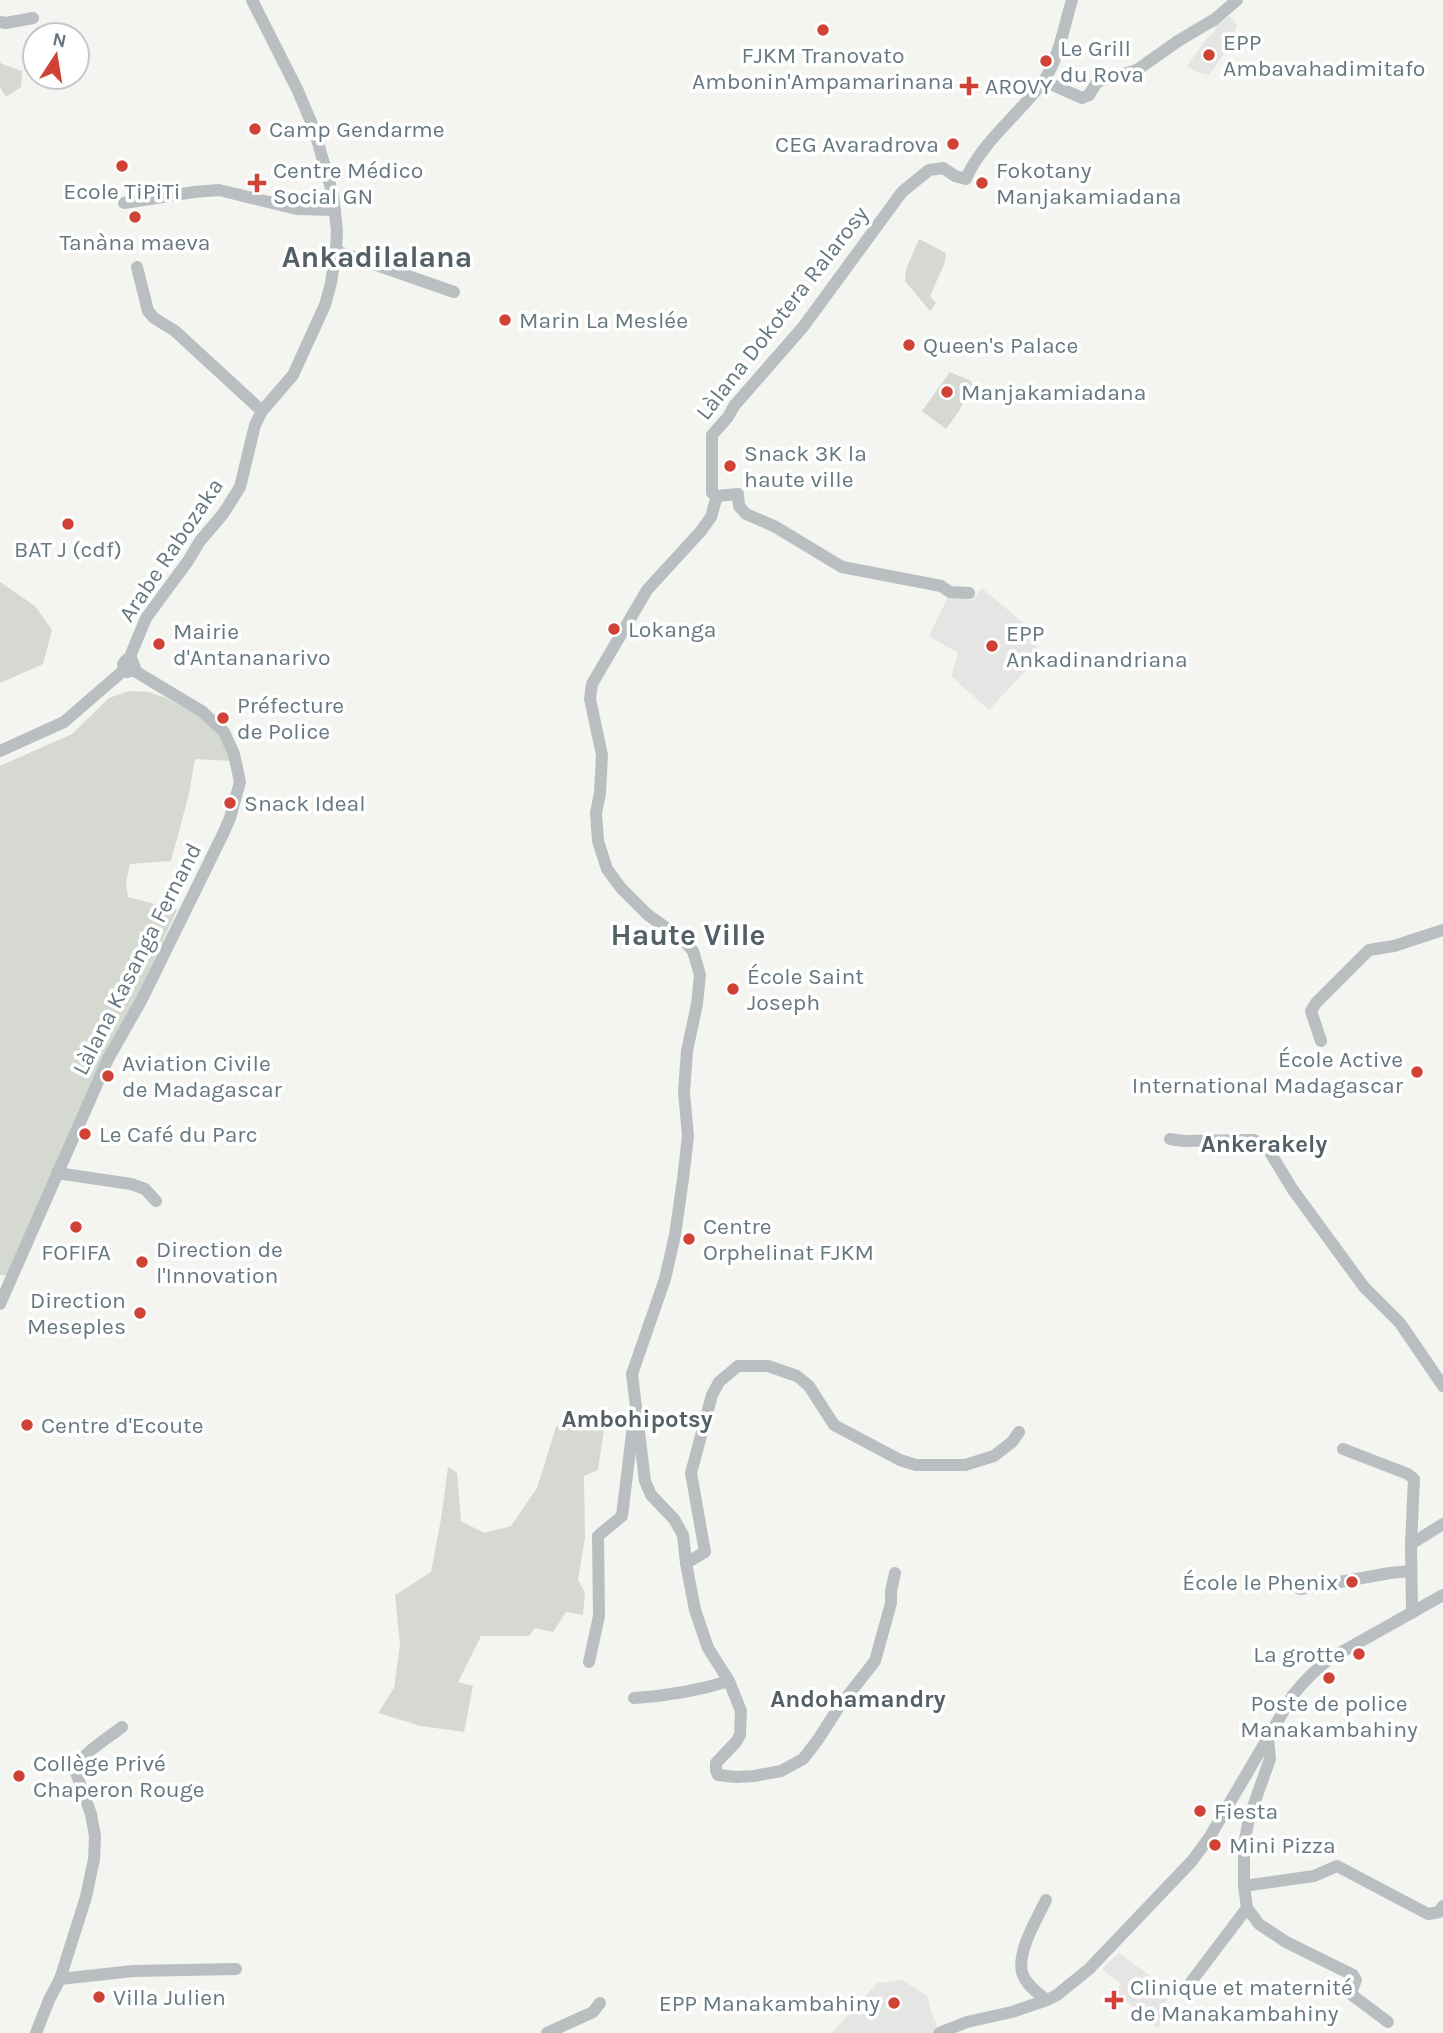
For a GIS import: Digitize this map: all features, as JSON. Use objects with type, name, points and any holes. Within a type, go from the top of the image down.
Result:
[{"type":"street","name":"Arabe Rabozaka","points":[[129,667],[146,618],[240,487],[255,425],[262,411],[293,375],[325,305],[336,251],[337,230],[333,195],[314,129],[252,0]]},
{"type":"street","points":[[1072,0],[1056,54],[1044,81],[1082,98],[1089,95],[1097,82],[1137,70],[1215,19],[1237,0]]},
{"type":"street","points":[[0,22],[33,18]]},
{"type":"street","name":"Làlana Dokotera Ralarosy","points":[[717,496],[712,493],[712,435],[803,327],[902,192],[929,170],[943,168],[966,179],[975,160],[1044,81]]},
{"type":"street","points":[[124,203],[219,190],[297,209],[335,210]]},
{"type":"street","points":[[336,251],[454,292]]},
{"type":"street","points":[[137,267],[148,311],[154,318],[175,331],[262,411]]},
{"type":"street","points":[[895,1573],[891,1603],[875,1661],[803,1759],[781,1771],[754,1776],[718,1775],[716,1763],[740,1735],[741,1712],[729,1681],[708,1648],[695,1610],[683,1535],[674,1519],[651,1495],[645,1481],[632,1374],[665,1279],[683,1179],[688,1136],[684,1092],[687,1051],[700,975],[693,951],[682,939],[648,915],[621,888],[607,869],[598,841],[596,813],[603,755],[590,699],[592,684],[647,590],[701,531],[711,517],[717,496],[738,494],[739,506],[746,514],[774,526],[842,567],[941,586],[950,592],[969,593]]},
{"type":"street","points":[[0,751],[64,722],[129,667]]},
{"type":"street","name":"Làlana Kasanga Fernand","points":[[0,1304],[108,1059],[141,1001],[223,834],[240,782],[234,754],[224,732],[203,712],[129,667]]},
{"type":"street","points":[[1321,1041],[1311,1011],[1369,950],[1394,946],[1443,930]]},
{"type":"street","points":[[1170,1139],[1254,1140],[1268,1149],[1293,1190],[1364,1287],[1400,1323],[1443,1386]]},
{"type":"street","points":[[57,1173],[131,1184],[145,1189],[156,1201]]},
{"type":"street","points":[[686,1563],[705,1552],[691,1473],[704,1422],[719,1382],[738,1366],[768,1366],[797,1376],[809,1386],[834,1425],[900,1460],[916,1465],[965,1465],[994,1456],[1012,1442],[1019,1432]]},
{"type":"street","points":[[589,1662],[599,1616],[598,1536],[622,1516],[636,1412]]},
{"type":"street","points":[[1343,1449],[1408,1474],[1414,1479],[1412,1613]]},
{"type":"street","points":[[1411,1544],[1443,1524]]},
{"type":"street","points":[[1300,1589],[1411,1571]]},
{"type":"street","points":[[939,2033],[967,2022],[1012,2012],[1047,2000],[1089,1969],[1192,1861],[1209,1838],[1293,1695],[1321,1665],[1443,1595]]},
{"type":"street","points":[[634,1698],[673,1695],[729,1681]]},
{"type":"street","points":[[36,2033],[61,1979],[86,1897],[94,1859],[90,1814],[75,1770],[92,1751],[122,1727]]},
{"type":"street","points":[[1268,1737],[1270,1759],[1246,1832],[1244,1886],[1247,1908],[1259,1924],[1286,1942],[1353,1975],[1356,1980],[1352,1995],[1388,2022]]},
{"type":"street","points":[[1244,1886],[1314,1876],[1337,1866],[1428,1914],[1439,1912],[1443,1906]]},
{"type":"street","points":[[1046,1900],[1030,1933],[1021,1961],[1022,1974],[1028,1984],[1047,2000]]},
{"type":"street","points":[[1191,1982],[1247,1908]]},
{"type":"street","points":[[61,1979],[134,1971],[236,1969]]},
{"type":"street","points":[[547,2033],[593,2012],[600,2003]]},
{"type":"shaded area","name":"EPP Ambavahadimitafo","points":[[1230,16],[1237,25],[1231,44],[1209,75],[1187,66],[1216,30],[1214,26]]},
{"type":"shaded area","points":[[0,62],[21,71],[21,87],[6,97],[0,87]]},
{"type":"shaded area","points":[[919,239],[946,253],[945,262],[930,296],[936,303],[930,311],[905,281],[906,269]]},
{"type":"shaded area","points":[[950,372],[971,381],[972,384],[959,411],[946,429],[922,411]]},
{"type":"shaded area","points":[[0,582],[35,606],[52,630],[43,664],[0,683]]},
{"type":"shaded area","name":"EPP Ankadinandriana","points":[[982,588],[1028,627],[1041,654],[989,710],[951,676],[958,653],[929,636],[949,595],[972,600]]},
{"type":"shaded area","points":[[129,691],[149,692],[166,698],[203,718],[223,738],[232,761],[195,759],[189,794],[171,861],[130,864],[126,883],[128,897],[177,910],[9,1276],[0,1275],[0,766],[72,734],[109,698]]},
{"type":"shaded area","points":[[575,1412],[606,1416],[598,1470],[584,1476],[585,1537],[578,1580],[585,1593],[583,1615],[566,1612],[553,1632],[535,1628],[529,1636],[481,1636],[458,1682],[473,1686],[464,1732],[421,1726],[378,1713],[394,1688],[400,1644],[395,1595],[431,1572],[448,1467],[457,1473],[461,1521],[484,1533],[511,1526],[537,1488],[556,1427]]},
{"type":"shaded area","points":[[1119,1953],[1173,1993],[1158,2011],[1165,2019],[1158,2028],[1115,1991],[1121,1984],[1102,1969]]},
{"type":"shaded area","name":"EPP Manakambahiny","points":[[903,1980],[928,1997],[937,2025],[931,2033],[832,2033],[877,1983]]},
{"type":"place","name":"FJKM Tranovato Ambonin'Ampamarinana","points":[[823,30]]},
{"type":"place","name":"EPP Ambavahadimitafo","points":[[1209,55]]},
{"type":"place","name":"Le Grill du Rova","points":[[1046,61]]},
{"type":"place","name":"AROVY","points":[[969,86]]},
{"type":"place","name":"Camp Gendarme","points":[[255,129]]},
{"type":"place","name":"CEG Avaradrova","points":[[953,144]]},
{"type":"place","name":"Ecole TiPiTi","points":[[122,166]]},
{"type":"place","name":"Centre Médico Social GN","points":[[257,183]]},
{"type":"place","name":"Fokotany Manjakamiadana","points":[[982,183]]},
{"type":"place","name":"Tanàna maeva","points":[[135,217]]},
{"type":"place","name":"Marin La Meslée","points":[[505,320]]},
{"type":"place","name":"Queen's Palace","points":[[909,345]]},
{"type":"place","name":"Manjakamiadana","points":[[947,392]]},
{"type":"place","name":"Snack 3K la haute ville","points":[[730,466]]},
{"type":"place","name":"BAT J (cdf)","points":[[68,524]]},
{"type":"place","name":"Lokanga","points":[[614,629]]},
{"type":"place","name":"Mairie d'Antananarivo","points":[[159,644]]},
{"type":"place","name":"EPP Ankadinandriana","points":[[992,646]]},
{"type":"place","name":"Préfecture de Police","points":[[223,718]]},
{"type":"place","name":"Snack Ideal","points":[[230,803]]},
{"type":"place","name":"École Saint Joseph","points":[[733,989]]},
{"type":"place","name":"École Active International Madagascar","points":[[1417,1072]]},
{"type":"place","name":"Aviation Civile de Madagascar","points":[[108,1076]]},
{"type":"place","name":"Le Café du Parc","points":[[85,1134]]},
{"type":"place","name":"FOFIFA","points":[[76,1227]]},
{"type":"place","name":"Centre Orphelinat FJKM","points":[[689,1239]]},
{"type":"place","name":"Direction de l'Innovation","points":[[142,1262]]},
{"type":"place","name":"Direction Meseples","points":[[140,1313]]},
{"type":"place","name":"Centre d'Ecoute","points":[[27,1425]]},
{"type":"place","name":"École le Phenix","points":[[1352,1582]]},
{"type":"place","name":"La grotte","points":[[1359,1654]]},
{"type":"place","name":"Poste de police Manakambahiny","points":[[1329,1678]]},
{"type":"place","name":"Collège Privé Chaperon Rouge","points":[[19,1776]]},
{"type":"place","name":"Fiesta","points":[[1200,1811]]},
{"type":"place","name":"Mini Pizza","points":[[1215,1845]]},
{"type":"place","name":"Villa Julien","points":[[99,1997]]},
{"type":"place","name":"Clinique et maternité de Manakambahiny","points":[[1114,2000]]},
{"type":"place","name":"EPP Manakambahiny","points":[[894,2003]]},
{"type":"district","name":"Ankadilalana","points":[[377,257]]},
{"type":"district","name":"Haute Ville","points":[[688,935]]},
{"type":"district","name":"Ankerakely","points":[[1264,1144]]},
{"type":"district","name":"Ambohipotsy","points":[[637,1419]]},
{"type":"district","name":"Andohamandry","points":[[858,1699]]}]
